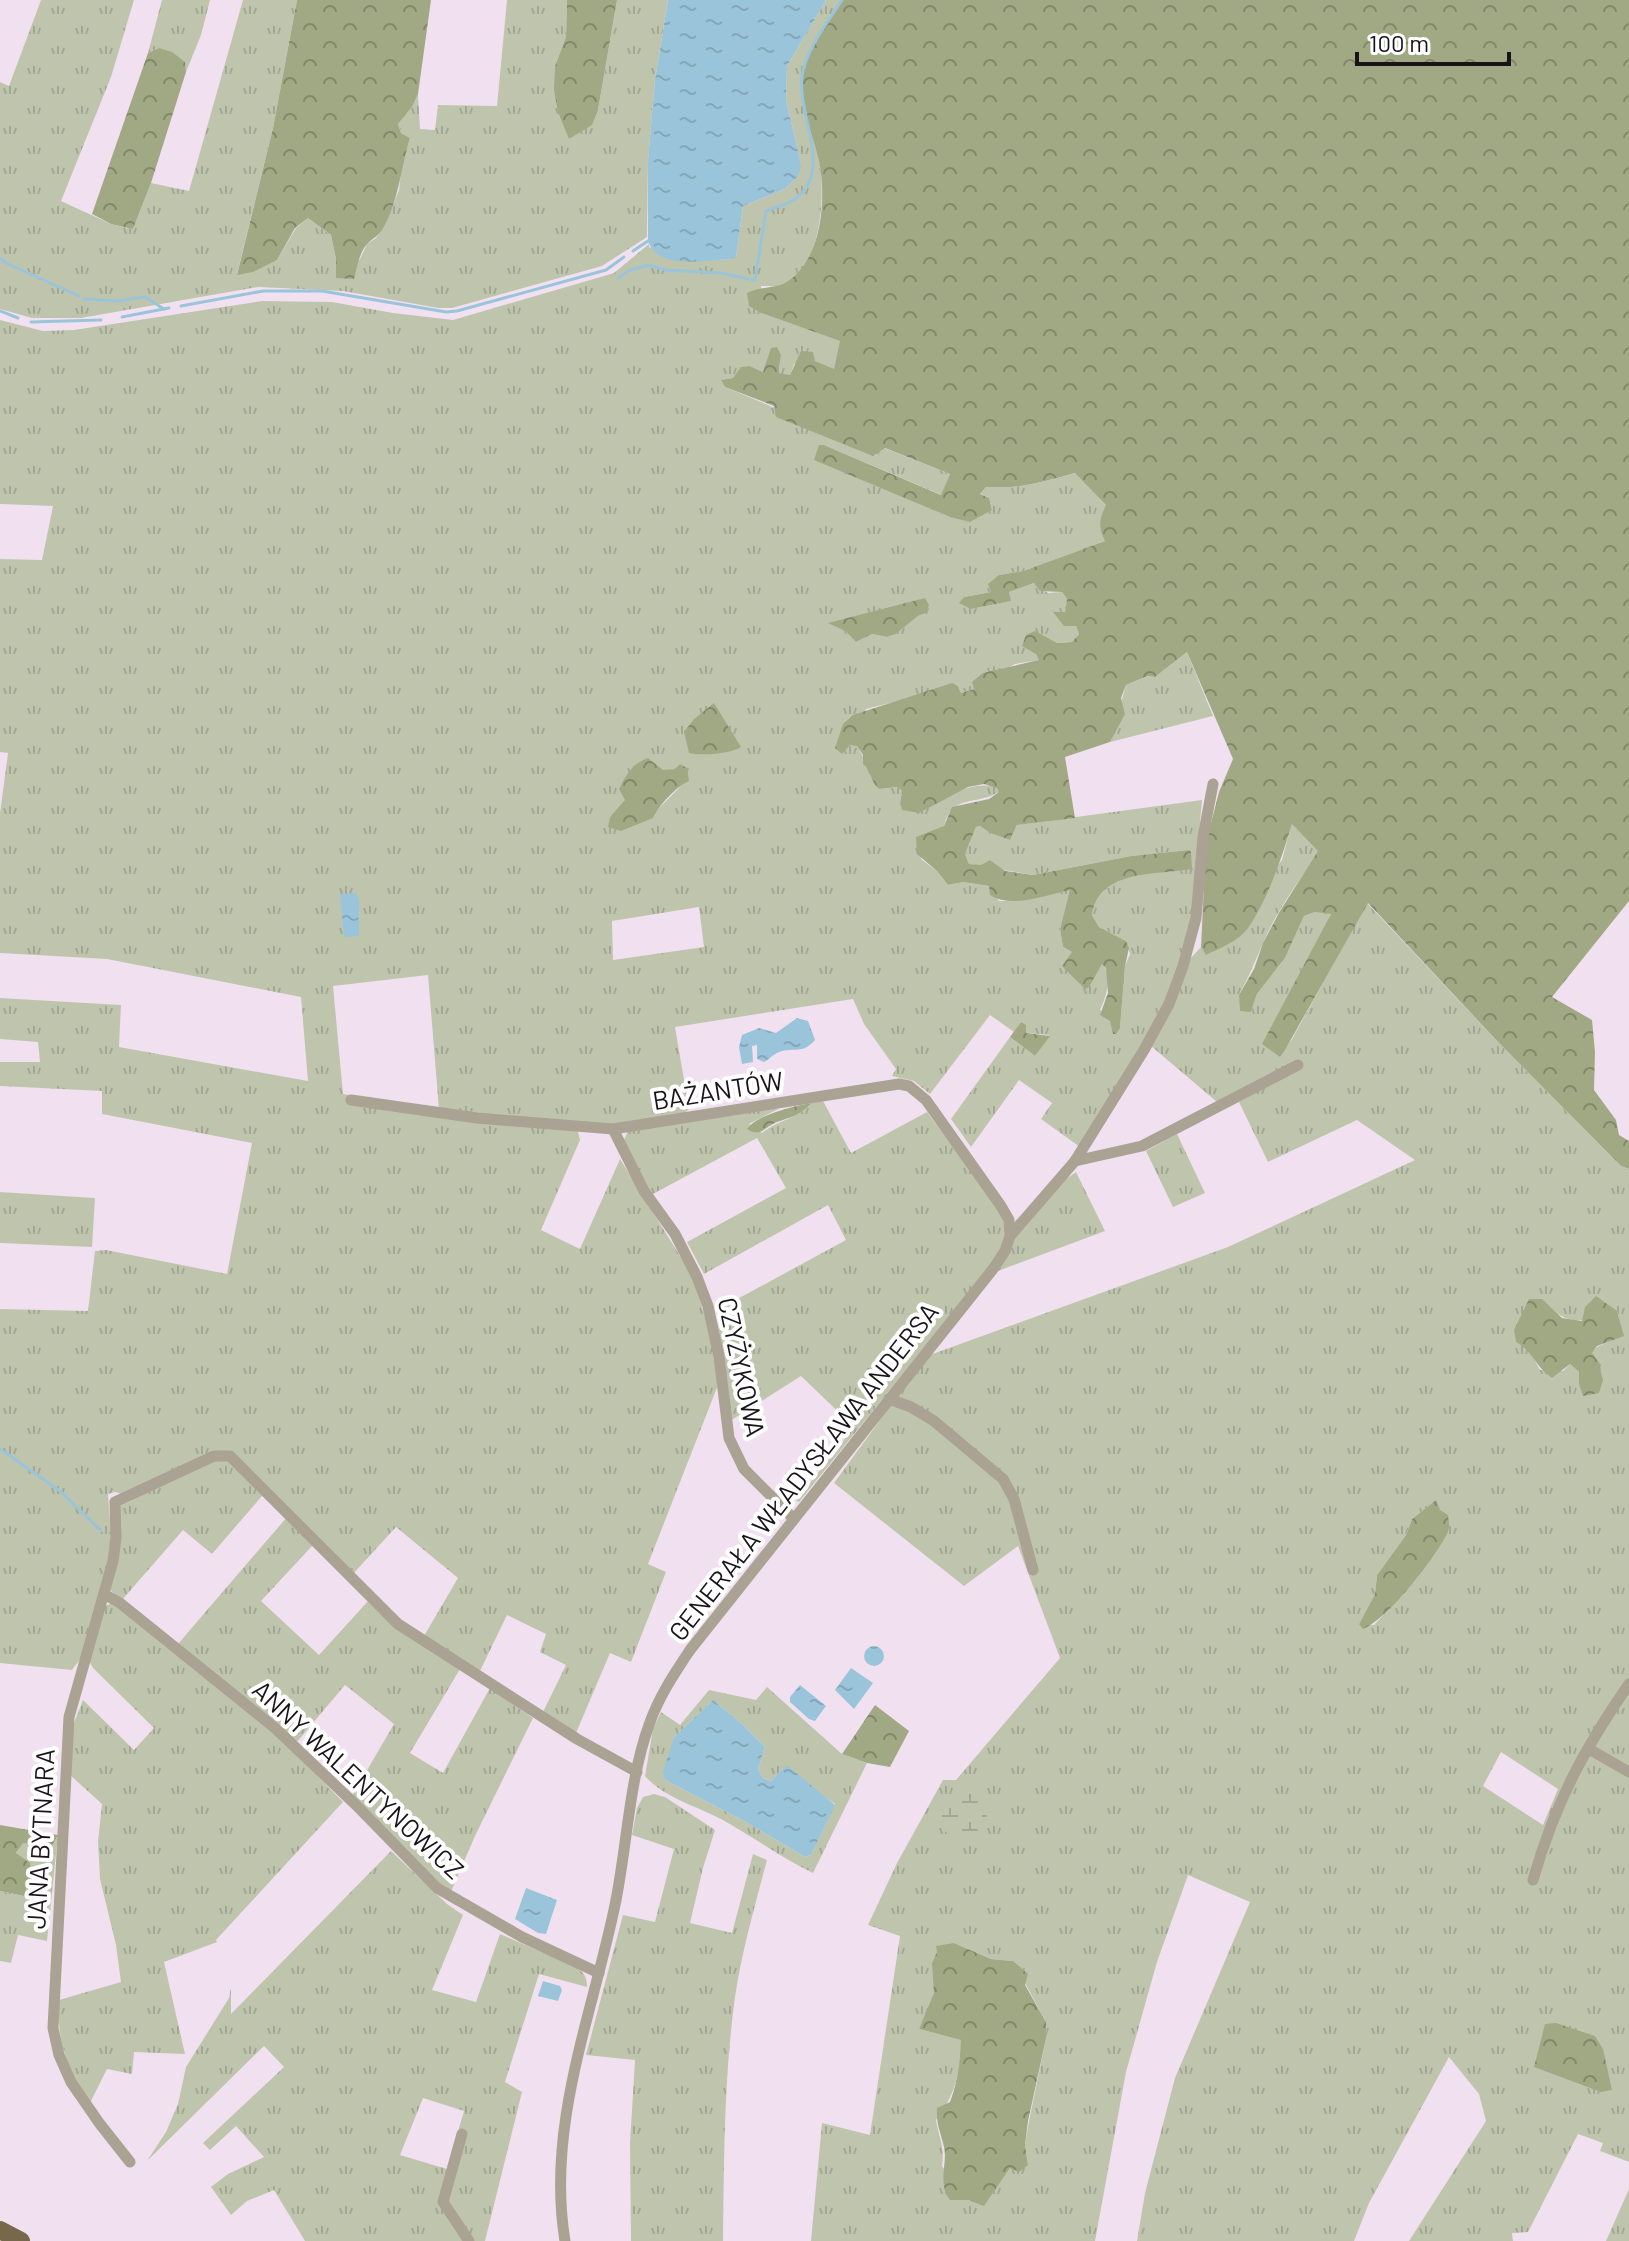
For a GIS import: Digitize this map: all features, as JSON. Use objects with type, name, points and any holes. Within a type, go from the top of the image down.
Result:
[{"type":"main road","points":[[0,2230],[21,2241]]},
{"type":"street","name":"GENERAŁA WŁADYSŁAWA ANDERSA","points":[[565,2241],[560,2179],[562,2141],[575,2066],[615,1904],[648,1725],[690,1650],[993,1269],[1005,1251],[1010,1236],[1075,1161],[1151,1039],[1176,989],[1196,918],[1203,837],[1213,784]]},
{"type":"street","points":[[1075,1161],[1142,1146],[1298,1065]]},
{"type":"street","name":"BAŻANTÓW","points":[[351,1100],[477,1118],[613,1129],[772,1106],[885,1084],[909,1086],[926,1100],[1001,1206],[1009,1220],[1010,1236]]},
{"type":"street","name":"CZYŻYKOWA","points":[[613,1129],[644,1191],[675,1234],[703,1291],[719,1357],[729,1438],[734,1449],[744,1469],[794,1519]]},
{"type":"street","points":[[889,1399],[911,1407],[934,1421],[1003,1479],[1014,1499],[1033,1570]]},
{"type":"street","name":"JANA BYTNARA","points":[[130,2162],[71,2082],[59,2055],[53,2028],[69,1717],[115,1550],[115,1502],[214,1456],[230,1456],[398,1624],[577,1739],[637,1772]]},
{"type":"street","name":"ANNY WALENTYNOWICZ","points":[[104,1594],[120,1603],[275,1728],[437,1888],[522,1937],[599,1973]]},
{"type":"street","points":[[1533,1880],[1547,1830],[1579,1762],[1629,1684]]},
{"type":"street","points":[[1589,1749],[1629,1772]]},
{"type":"street","points":[[462,2134],[443,2202],[469,2241]]},
{"type":"green space","points":[[41,0],[134,0],[111,77],[61,201],[111,224],[133,229],[151,183],[189,191],[243,0],[297,0],[273,128],[237,274],[277,260],[296,228],[308,218],[331,235],[337,277],[360,259],[367,244],[376,238],[385,225],[399,190],[402,163],[410,138],[401,133],[398,124],[418,94],[420,129],[435,130],[438,105],[497,106],[507,0],[567,0],[566,37],[555,66],[598,110],[617,0],[668,0],[655,80],[648,161],[647,237],[602,266],[452,308],[343,291],[258,287],[81,318],[32,318],[0,309],[0,82],[9,86]]},
{"type":"green space","points":[[162,0],[210,0],[201,35],[186,72],[185,62],[159,48],[148,53]]},
{"type":"green space","points":[[297,0],[431,0],[418,94],[398,124],[401,133],[410,138],[396,194],[384,227],[362,252],[354,279],[336,278],[331,235],[308,218],[295,228],[277,260],[253,272],[237,275],[273,128]]},
{"type":"green space","points":[[567,0],[617,0],[598,110],[592,125],[569,139],[558,112],[554,90],[555,66],[566,37]]},
{"type":"green space","points":[[826,0],[843,0],[811,48],[801,76],[803,102],[821,179],[820,215],[812,251],[794,278],[780,286],[761,286],[761,313],[841,341],[834,370],[815,361],[794,364],[790,376],[763,372],[750,366],[733,378],[722,380],[725,387],[878,451],[884,448],[950,474],[942,495],[824,445],[891,491],[950,517],[992,510],[989,498],[980,494],[986,487],[1021,486],[1076,473],[1106,505],[1105,541],[1023,571],[999,575],[991,592],[964,597],[971,609],[1010,601],[1009,592],[1034,583],[1048,593],[1062,592],[1067,599],[1065,613],[1054,613],[1076,626],[1079,634],[1072,642],[1057,643],[1036,654],[1040,660],[1015,664],[974,689],[961,693],[958,686],[866,709],[850,745],[857,745],[879,789],[899,787],[902,791],[900,803],[926,809],[951,794],[969,788],[997,787],[999,792],[991,796],[959,804],[953,809],[944,826],[931,833],[921,859],[937,871],[948,885],[963,882],[989,886],[999,901],[1014,901],[1071,889],[1060,929],[1063,947],[1072,952],[1075,977],[1081,985],[1103,963],[1108,986],[1100,1010],[1120,1028],[1125,966],[1130,954],[1126,941],[1099,927],[1092,915],[1096,901],[1115,883],[1128,878],[1186,870],[1189,850],[1131,856],[1033,875],[969,864],[965,854],[976,827],[980,826],[1010,840],[1017,825],[1202,800],[1190,931],[1159,1018],[1080,1147],[1041,1119],[1052,1103],[1019,1080],[971,1147],[951,1119],[1010,1037],[1035,1056],[1049,1035],[1026,1033],[1021,1022],[1014,1032],[990,1015],[930,1094],[914,1081],[892,1076],[896,1069],[864,1024],[853,999],[675,1027],[689,1109],[685,1113],[607,1125],[576,1124],[580,1140],[541,1230],[580,1249],[620,1159],[693,1277],[709,1329],[718,1385],[648,1564],[666,1572],[631,1662],[610,1653],[576,1733],[543,1712],[566,1665],[540,1652],[546,1634],[507,1615],[480,1671],[424,1636],[458,1578],[396,1527],[353,1574],[232,1453],[122,1494],[108,1494],[112,1548],[81,1658],[72,1670],[0,1663],[0,1309],[88,1311],[95,1251],[106,1250],[227,1274],[252,1143],[102,1114],[102,1091],[0,1086],[0,1062],[40,1062],[38,1042],[0,1039],[0,998],[121,1005],[119,1047],[308,1081],[301,997],[107,959],[0,953],[0,813],[8,753],[0,752],[0,559],[42,560],[53,506],[0,504],[0,320],[43,331],[74,330],[262,301],[332,302],[453,320],[614,273],[649,244],[649,247],[683,261],[732,259],[736,257],[743,206],[785,189],[798,176],[799,155],[786,100],[787,66]],"holes":[[[925,598],[926,613],[896,634],[887,637],[872,634],[856,642],[845,631]],[[675,769],[683,784],[656,811],[610,817],[640,787],[665,771]],[[699,907],[704,947],[613,960],[612,921]],[[428,975],[439,1109],[343,1094],[333,986]]]},
{"type":"green space","points":[[843,0],[1629,0],[1629,901],[1552,997],[1592,1020],[1594,1090],[1616,1120],[1619,1135],[1629,1141],[1629,1169],[1621,1166],[1499,1043],[1368,903],[1280,1057],[1262,1044],[1331,914],[1315,912],[1304,916],[1285,958],[1257,994],[1251,1012],[1240,1011],[1239,995],[1254,969],[1263,943],[1318,851],[1292,824],[1268,892],[1248,928],[1234,940],[1206,955],[1201,947],[1206,843],[1219,792],[1233,759],[1187,652],[1155,677],[1148,676],[1126,685],[1121,698],[1125,714],[1110,742],[1065,757],[1075,818],[1017,825],[1010,840],[976,827],[965,854],[969,864],[981,865],[990,860],[1005,871],[1033,875],[1131,856],[1191,852],[1192,869],[1132,877],[1106,889],[1097,900],[1092,915],[1099,927],[1126,941],[1129,948],[1120,1028],[1116,1034],[1113,1034],[1110,1021],[1100,1015],[1108,993],[1106,968],[1102,964],[1085,989],[1062,966],[1072,952],[1063,947],[1060,929],[1070,890],[1029,900],[998,899],[990,895],[989,886],[963,882],[948,885],[917,854],[916,837],[944,826],[952,807],[989,799],[999,792],[997,788],[984,784],[968,787],[919,813],[902,810],[902,791],[898,787],[879,789],[863,764],[863,755],[857,746],[850,745],[842,754],[835,748],[843,724],[853,715],[952,683],[958,686],[961,693],[974,689],[972,682],[983,673],[1039,660],[1036,654],[1022,646],[1026,635],[1035,631],[1057,643],[1072,642],[1079,634],[1076,626],[1064,626],[1053,612],[1065,612],[1067,599],[1062,592],[1040,591],[1034,583],[1009,592],[1011,601],[971,609],[959,603],[964,597],[991,592],[988,584],[999,575],[1023,571],[1105,541],[1100,523],[1106,505],[1075,473],[1021,486],[986,487],[980,494],[989,498],[992,510],[970,522],[950,517],[814,460],[819,445],[824,445],[941,495],[950,474],[885,448],[873,456],[776,417],[774,406],[725,387],[721,380],[733,378],[741,367],[750,366],[763,372],[771,348],[777,347],[781,355],[778,373],[790,375],[801,351],[813,352],[815,361],[834,369],[840,341],[761,313],[749,306],[747,293],[783,284],[796,275],[814,246],[821,211],[821,176],[805,113],[801,76],[811,49]]},
{"type":"green space","points":[[159,48],[172,52],[185,62],[186,72],[133,229],[111,224],[92,214],[148,53]]},
{"type":"green space","points":[[925,598],[929,605],[926,613],[887,637],[872,634],[856,642],[845,631],[828,623]]},
{"type":"green space","points":[[1187,652],[1213,716],[1110,742],[1126,685],[1149,676],[1155,677]]},
{"type":"green space","points":[[714,703],[741,747],[715,754],[689,753],[684,732]]},
{"type":"green space","points":[[648,758],[663,770],[675,769],[680,764],[687,768],[689,781],[668,797],[653,818],[621,831],[608,827],[610,817],[625,800],[619,789],[625,778],[634,766]]},
{"type":"green space","points":[[1292,823],[1319,851],[1275,919],[1239,995],[1251,1012],[1257,994],[1285,958],[1304,916],[1315,912],[1331,913],[1279,1057],[1367,903],[1499,1043],[1621,1166],[1629,1169],[1629,2162],[1600,2151],[1603,2143],[1578,2134],[1528,2232],[1512,2233],[1513,2241],[1409,2241],[1486,2121],[1479,2094],[1449,2057],[1369,2203],[1354,2241],[1137,2241],[1145,2193],[1175,2078],[1250,1902],[1188,1875],[1157,1962],[1126,2072],[1095,2241],[811,2241],[822,2123],[870,2135],[900,1936],[868,1925],[897,1863],[943,1780],[956,1780],[1060,1658],[1018,1546],[964,1586],[834,1483],[927,1356],[1228,1247],[1415,1160],[1357,1120],[1268,1162],[1239,1102],[1297,1070],[1217,1102],[1151,1046],[1189,960],[1201,947],[1206,954],[1282,860]],"holes":[[[1542,1300],[1568,1319],[1585,1320],[1617,1311],[1623,1335],[1591,1353],[1596,1358],[1579,1384],[1579,1372],[1570,1364],[1563,1371],[1540,1370],[1529,1349]],[[1435,1501],[1447,1533],[1409,1587],[1374,1625],[1359,1624],[1375,1594],[1377,1575],[1406,1535],[1412,1519]],[[1501,1752],[1558,1789],[1543,1825],[1483,1786]],[[954,1943],[991,1959],[1013,1961],[1046,2022],[1047,2034],[1025,2145],[1028,2165],[1010,2168],[984,2205],[968,2200],[942,2166],[936,2120],[956,2082],[962,2040],[919,2029],[934,1992],[934,1958]]]},
{"type":"green space","points":[[1021,1022],[1026,1025],[1026,1033],[1050,1036],[1035,1056],[1010,1037]]},
{"type":"green space","points":[[823,1101],[851,1153],[927,1112],[998,1208],[1005,1231],[999,1255],[799,1502],[796,1501],[854,1427],[801,1376],[730,1421],[717,1313],[719,1309],[846,1240],[828,1205],[704,1274],[687,1242],[786,1188],[757,1138],[651,1195],[624,1140],[628,1131],[780,1108],[749,1124],[762,1133],[800,1113],[812,1103]]},
{"type":"green space","points":[[812,1103],[800,1113],[759,1132],[747,1129],[767,1115]]},
{"type":"green space","points":[[1177,1134],[1205,1193],[1173,1207],[1146,1151]]},
{"type":"green space","points":[[1076,1172],[1105,1231],[995,1272],[1040,1204]]},
{"type":"green space","points":[[0,1192],[95,1198],[92,1247],[0,1243]]},
{"type":"green space","points":[[1596,1296],[1617,1311],[1624,1336],[1597,1346],[1592,1353],[1601,1365],[1603,1380],[1599,1393],[1583,1396],[1579,1372],[1570,1364],[1552,1378],[1516,1342],[1514,1330],[1529,1299],[1542,1299],[1562,1318],[1582,1321],[1585,1307]]},
{"type":"green space","points":[[216,1458],[231,1460],[264,1493],[212,1554],[183,1530],[122,1600],[110,1590],[120,1506]]},
{"type":"green space","points":[[1436,1500],[1440,1510],[1448,1515],[1447,1534],[1397,1601],[1363,1629],[1359,1624],[1375,1594],[1377,1575],[1406,1535],[1412,1519]]},
{"type":"green space","points":[[287,1517],[313,1545],[261,1601],[319,1655],[369,1600],[460,1669],[410,1753],[443,1773],[490,1688],[533,1718],[450,1894],[352,1796],[394,1724],[345,1685],[296,1743],[178,1644]]},
{"type":"green space","points":[[112,1603],[281,1738],[343,1802],[217,1942],[164,1962],[185,2054],[134,2052],[132,2074],[107,2069],[90,2103],[65,2054],[59,2000],[121,1982],[116,1945],[100,1879],[98,1842],[102,1804],[70,1775],[72,1728],[83,1700],[134,1750],[154,1728],[93,1668],[88,1659],[105,1606]]},
{"type":"green space","points":[[767,1687],[842,1754],[867,1763],[813,1873],[721,1819],[670,1795],[645,1776],[653,1729],[661,1712],[680,1725],[709,1690],[756,1700]],"holes":[[[713,1700],[765,1747],[758,1769],[763,1778],[771,1781],[783,1768],[835,1804],[811,1855],[805,1857],[665,1780],[674,1737]]]},
{"type":"green space","points":[[875,1705],[909,1731],[890,1767],[842,1754]]},
{"type":"green space","points":[[964,1791],[979,1794],[986,1808],[987,1821],[974,1838],[959,1838],[946,1833],[938,1814],[946,1799]]},
{"type":"green space","points":[[654,1794],[665,1797],[715,1830],[690,1923],[732,1933],[753,1854],[767,1860],[741,1963],[731,2027],[725,2119],[723,2241],[631,2241],[630,2143],[635,2060],[586,2055],[623,1915],[655,1922],[674,1849],[632,1835],[637,1808],[643,1797]]},
{"type":"green space","points":[[0,1825],[58,1835],[51,1847],[23,1843],[16,1853],[30,1863],[31,1875],[24,1896],[0,1891]]},
{"type":"green space","points":[[58,1835],[47,1941],[18,1935],[11,1963],[0,1961],[0,1891],[24,1896],[31,1875],[16,1854],[22,1843]]},
{"type":"green space","points":[[391,1851],[447,1904],[463,1915],[432,1990],[476,2002],[500,1934],[574,1966],[584,1974],[587,1983],[587,1987],[539,1974],[505,2082],[522,2092],[485,2241],[305,2241],[274,2190],[247,2201],[231,2215],[211,2187],[228,2174],[264,2157],[236,2126],[210,2150],[203,2143],[284,2067],[264,2046],[147,2161],[166,2132],[178,2104],[186,2067],[229,1998],[231,1988],[231,2014]],"holes":[[[423,2098],[464,2111],[447,2169],[400,2155]]]},
{"type":"green space","points":[[954,1943],[991,1959],[1013,1961],[1028,1974],[1025,1985],[1046,2022],[1047,2034],[1028,2121],[1025,2145],[1028,2165],[1019,2172],[1010,2168],[984,2206],[968,2200],[950,2200],[943,2180],[945,2153],[937,2108],[950,2102],[958,2072],[961,2040],[919,2029],[934,1993],[932,1963],[936,1946]]},
{"type":"green space","points":[[1556,2023],[1595,2036],[1603,2049],[1612,2090],[1601,2092],[1534,2067],[1545,2024]]},
{"type":"green space","points":[[1629,2189],[1629,2241],[1606,2241]]},
{"type":"water","points":[[668,0],[826,0],[787,66],[786,100],[801,168],[798,176],[785,189],[743,206],[736,257],[732,259],[697,262],[672,260],[653,250],[648,241],[648,160],[655,80]]},
{"type":"water","points":[[356,893],[359,900],[359,936],[344,937],[340,894]]},
{"type":"water","points":[[797,1018],[808,1021],[815,1040],[811,1044],[779,1052],[764,1062],[757,1059],[757,1045],[752,1046],[753,1062],[742,1064],[739,1047],[742,1035],[759,1028],[776,1033]]},
{"type":"water","points":[[870,1646],[878,1646],[884,1656],[878,1666],[870,1666],[864,1660],[864,1652]]},
{"type":"water","points":[[851,1668],[873,1683],[854,1709],[835,1690]]},
{"type":"water","points":[[800,1685],[826,1706],[815,1721],[790,1702],[790,1697]]},
{"type":"water","points":[[713,1700],[765,1747],[758,1769],[763,1778],[771,1781],[788,1766],[835,1805],[811,1855],[805,1857],[665,1780],[663,1772],[674,1737]]},
{"type":"water","points":[[526,1888],[557,1900],[546,1934],[538,1933],[515,1919]]},
{"type":"water","points":[[543,1981],[560,1986],[562,1990],[558,2001],[538,1996]]},
{"type":"waterway","points":[[752,280],[755,280],[766,211],[793,201],[809,183],[813,154],[802,76],[812,47],[842,0]]},
{"type":"waterway","points":[[633,251],[648,241]]},
{"type":"waterway","points":[[181,306],[263,291],[322,291],[446,312],[457,311],[606,270],[624,257]]},
{"type":"waterway","points":[[0,258],[79,296]]},
{"type":"waterway","points":[[618,278],[630,270],[650,265],[665,270],[721,273],[748,279]]},
{"type":"waterway","points":[[84,299],[117,301],[145,297],[164,309]]},
{"type":"waterway","points":[[122,317],[169,308]]},
{"type":"waterway","points":[[0,311],[18,318]]},
{"type":"waterway","points":[[31,322],[101,320]]},
{"type":"waterway","points":[[0,1449],[60,1491],[101,1531]]}]
